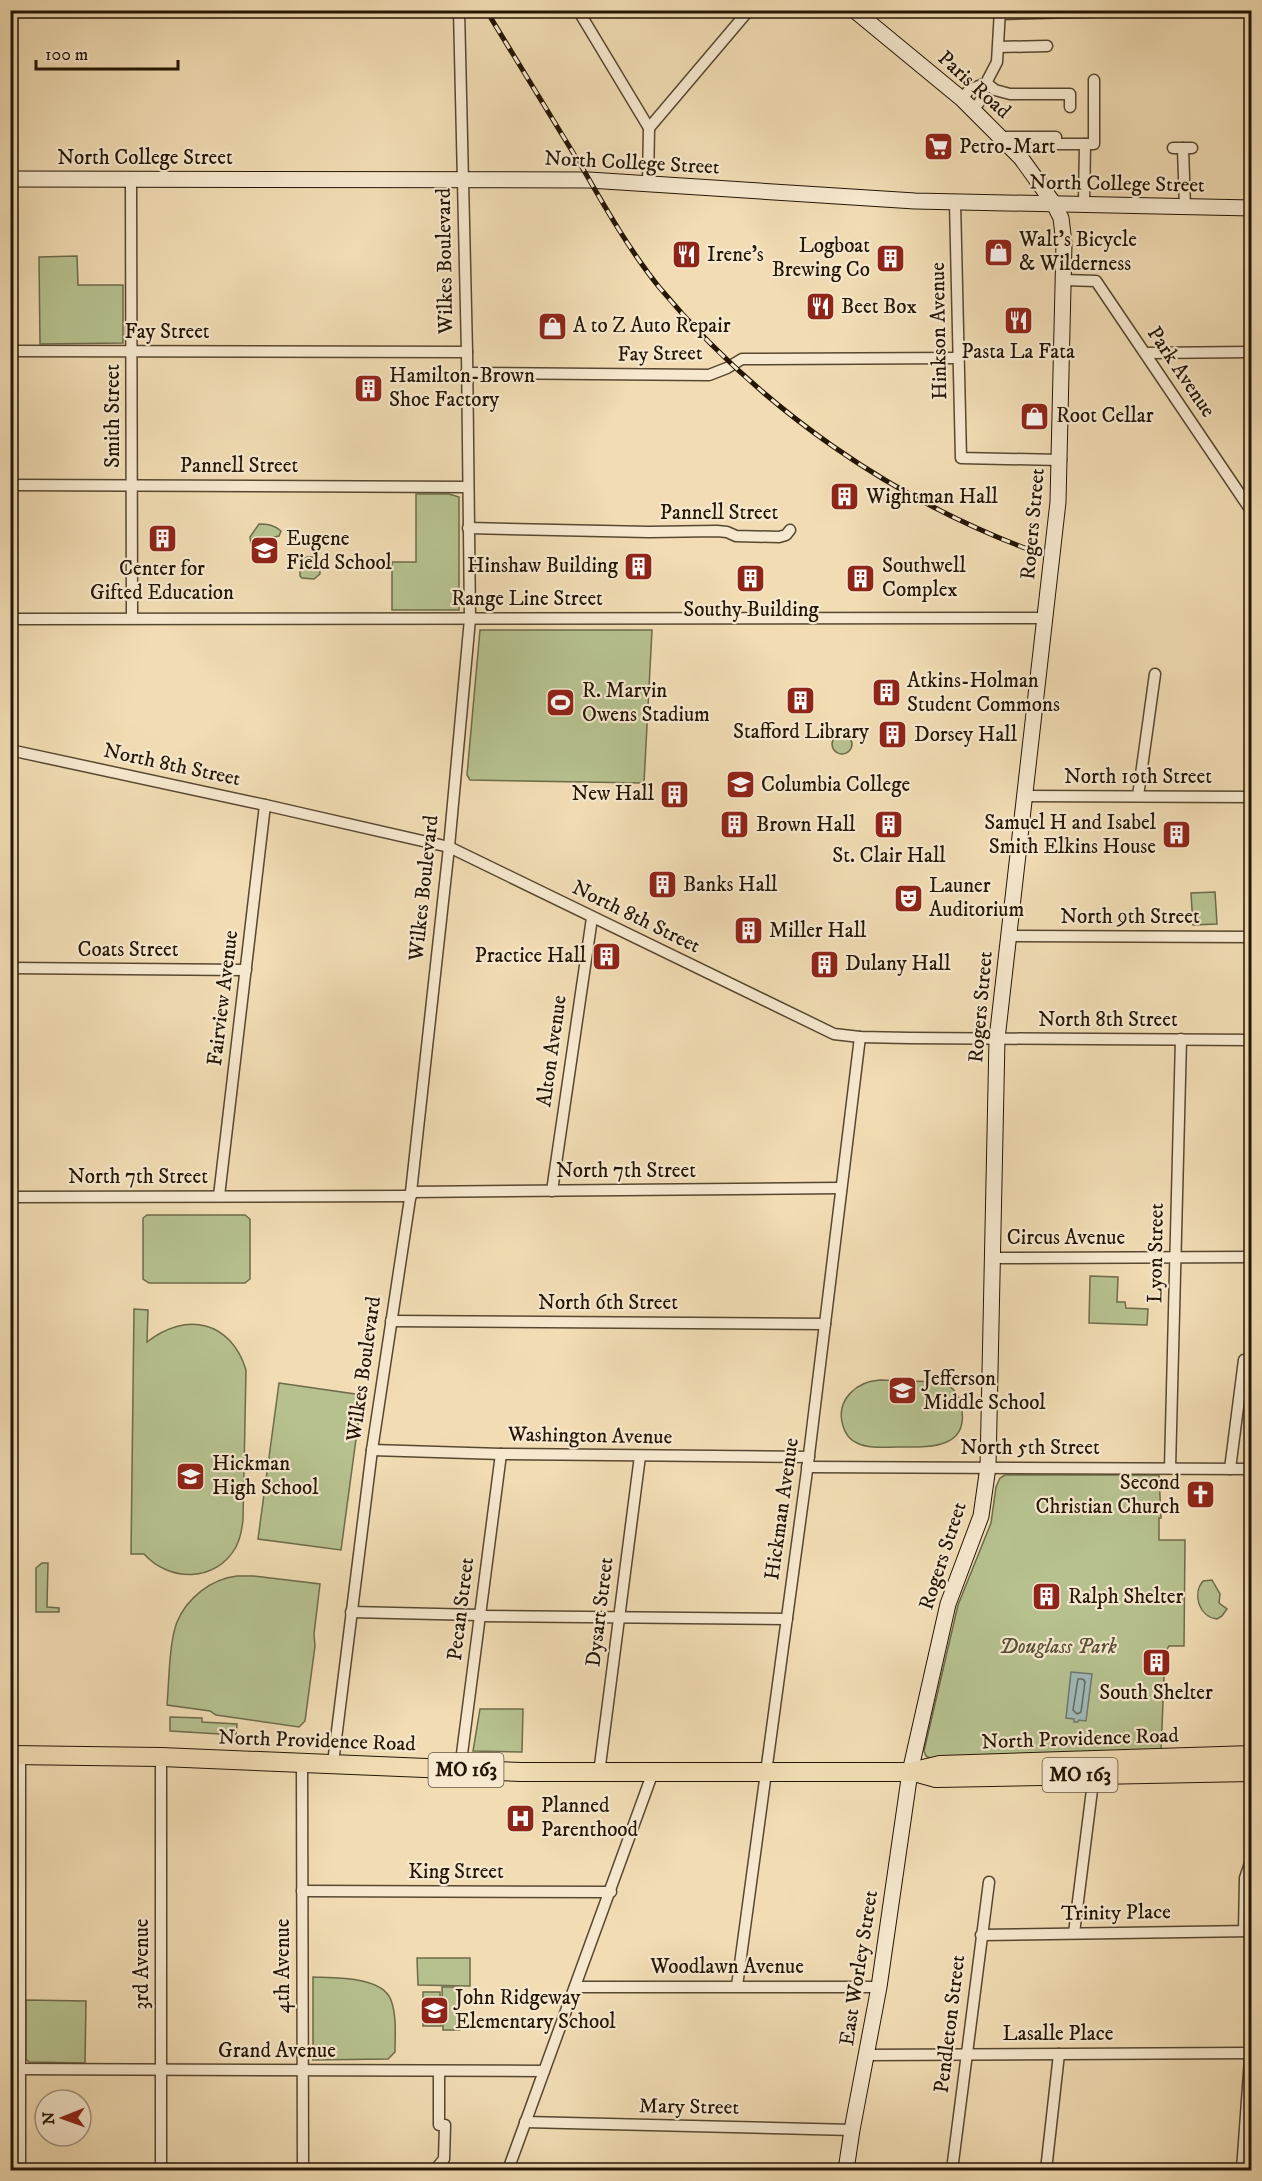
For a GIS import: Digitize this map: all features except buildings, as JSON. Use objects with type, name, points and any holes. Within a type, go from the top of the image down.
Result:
[{"type":"main road","name":"North Providence Road","points":[[15,1755],[161,1757],[599,1773],[910,1772],[940,1766],[1251,1755]]},
{"type":"main road","name":"North Providence Road","points":[[910,1772],[936,1778],[1251,1772]]},
{"type":"street","name":"Wilkes Boulevard","points":[[333,1763],[372,1450],[411,1194],[449,847],[470,619],[459,10]]},
{"type":"street","points":[[579,10],[649,128],[648,183]]},
{"type":"street","points":[[649,128],[749,10]]},
{"type":"street","name":"Paris Road","points":[[854,10],[968,105],[1021,158],[1054,204]]},
{"type":"street","points":[[986,83],[969,90],[968,105],[981,100],[986,83],[997,62],[1000,12],[1158,10]]},
{"type":"street","points":[[999,47],[1047,46]]},
{"type":"street","points":[[1000,137],[1056,137],[1056,144],[1094,144],[1094,80]]},
{"type":"street","points":[[986,83],[995,90],[1010,94],[1070,94],[1070,107]]},
{"type":"street","points":[[1084,204],[1085,144]]},
{"type":"street","points":[[1183,148],[1185,207]]},
{"type":"street","name":"North College Street","points":[[10,178],[589,180],[955,202],[1251,208]]},
{"type":"street","name":"Smith Street","points":[[131,179],[132,618]]},
{"type":"street","name":"Hinkson Avenue","points":[[955,202],[961,458],[1060,460]]},
{"type":"street","name":"Rogers Street","points":[[910,1772],[948,1604],[981,1516],[988,1467],[997,1039],[1058,502],[1064,243],[1061,218],[1054,204]]},
{"type":"street","name":"Park Avenue","points":[[1064,280],[1096,281],[1246,496],[1251,512]]},
{"type":"street","name":"Fay Street","points":[[10,351],[466,352]]},
{"type":"street","points":[[1146,353],[1251,352]]},
{"type":"street","name":"Fay Street","points":[[466,373],[709,375],[727,368],[742,358],[959,358]]},
{"type":"street","name":"Pannell Street","points":[[10,485],[468,487]]},
{"type":"street","name":"Pannell Street","points":[[468,528],[649,532],[717,531],[736,536],[779,537],[786,535],[790,530]]},
{"type":"street","name":"Range Line Street","points":[[10,619],[1044,618]]},
{"type":"street","points":[[1138,796],[1155,674]]},
{"type":"street","name":"North 8th Street","points":[[10,750],[449,847],[834,1034],[860,1037],[997,1039],[1251,1040]]},
{"type":"street","name":"North 10th Street","points":[[1024,796],[1251,797]]},
{"type":"street","name":"Fairview Avenue","points":[[219,1196],[265,805]]},
{"type":"street","name":"Alton Avenue","points":[[552,1191],[592,918]]},
{"type":"street","name":"North 9th Street","points":[[1008,936],[1251,937]]},
{"type":"street","name":"Coats Street","points":[[10,968],[246,970]]},
{"type":"street","name":"Hickman Avenue","points":[[737,1986],[808,1462],[860,1037]]},
{"type":"street","name":"Lyon Street","points":[[1170,1468],[1181,1039]]},
{"type":"street","name":"North 7th Street","points":[[10,1197],[841,1188]]},
{"type":"street","name":"Circus Avenue","points":[[993,1258],[1251,1257]]},
{"type":"street","name":"North 6th Street","points":[[391,1321],[825,1324]]},
{"type":"street","points":[[1230,1469],[1244,1360]]},
{"type":"street","name":"Washington Avenue","points":[[372,1450],[808,1462]]},
{"type":"street","name":"Pecan Street","points":[[460,1769],[501,1455]]},
{"type":"street","name":"Dysart Street","points":[[599,1773],[640,1456]]},
{"type":"street","name":"North 5th Street","points":[[808,1462],[988,1467],[1251,1469]]},
{"type":"street","points":[[351,1612],[787,1620]]},
{"type":"street","points":[[15,1755],[15,2069],[20,2170]]},
{"type":"street","name":"3rd Avenue","points":[[161,1757],[161,2170]]},
{"type":"street","name":"4th Avenue","points":[[302,1762],[303,2170]]},
{"type":"street","points":[[508,2170],[653,1772]]},
{"type":"street","name":"East Worley Street","points":[[846,2170],[879,1987],[910,1772]]},
{"type":"street","points":[[1074,1933],[1094,1774]]},
{"type":"street","points":[[1248,1931],[1245,1878],[1251,1858]]},
{"type":"street","name":"Pendleton Street","points":[[952,2170],[989,1882]]},
{"type":"street","name":"King Street","points":[[302,1891],[611,1892]]},
{"type":"street","name":"Trinity Place","points":[[981,1935],[1248,1931]]},
{"type":"street","name":"Woodlawn Avenue","points":[[576,1988],[879,1987]]},
{"type":"street","points":[[1242,2170],[1251,2031]]},
{"type":"street","name":"Lasalle Place","points":[[866,2055],[1250,2053]]},
{"type":"street","points":[[1046,2170],[1059,2054]]},
{"type":"street","name":"Grand Avenue","points":[[15,2069],[544,2071]]},
{"type":"street","points":[[435,2170],[444,2159],[445,2125],[439,2125],[439,2070]]},
{"type":"street","name":"Mary Street","points":[[525,2122],[852,2130]]},
{"type":"green space","points":[[77,256],[78,285],[123,285],[123,343],[40,344],[39,257]]},
{"type":"green space","points":[[416,494],[449,494],[459,497],[459,610],[392,610],[392,562],[416,562]]},
{"type":"green space","points":[[259,524],[276,527],[281,531],[279,536],[274,537],[268,545],[251,544],[250,537]]},
{"type":"green space","points":[[307,557],[315,557],[319,561],[320,574],[314,579],[300,576],[300,563]]},
{"type":"green space","name":"R. Marvin Owens Stadium","points":[[480,630],[652,630],[644,783],[470,780],[467,775]]},
{"type":"green space","points":[[842,734],[849,737],[852,744],[849,751],[842,754],[835,751],[832,744],[835,737]]},
{"type":"green space","points":[[1215,892],[1217,924],[1193,925],[1191,893]]},
{"type":"green space","points":[[147,1215],[245,1215],[250,1219],[250,1279],[245,1283],[149,1283],[143,1279],[143,1218]]},
{"type":"green space","points":[[1090,1276],[1118,1277],[1117,1302],[1125,1302],[1126,1308],[1148,1309],[1147,1325],[1089,1323]]},
{"type":"green space","points":[[134,1309],[148,1310],[147,1342],[177,1326],[192,1324],[206,1326],[218,1331],[230,1341],[239,1353],[246,1370],[243,1520],[239,1541],[227,1559],[217,1567],[205,1572],[179,1574],[166,1570],[144,1554],[131,1554]]},
{"type":"green space","points":[[880,1380],[941,1382],[948,1386],[957,1394],[960,1401],[962,1420],[960,1431],[953,1438],[934,1446],[877,1447],[854,1442],[845,1431],[841,1417],[845,1400],[863,1384]]},
{"type":"green space","points":[[279,1383],[362,1395],[341,1550],[258,1539]]},
{"type":"green space","name":"Douglass Park","points":[[1005,1475],[1159,1475],[1161,1518],[1159,1518],[1159,1540],[1185,1540],[1184,1646],[1169,1646],[1165,1653],[1161,1751],[931,1759],[926,1756],[924,1751],[958,1605],[991,1523],[996,1487],[1000,1478]]},
{"type":"green space","points":[[42,1563],[48,1563],[47,1607],[59,1608],[59,1612],[36,1612],[36,1568]]},
{"type":"green space","points":[[237,1576],[320,1584],[305,1721],[299,1727],[216,1715],[210,1711],[167,1705],[172,1640],[181,1613],[201,1591],[218,1581]]},
{"type":"green space","points":[[1212,1580],[1220,1594],[1219,1603],[1227,1609],[1217,1619],[1202,1610],[1198,1598],[1203,1581]]},
{"type":"green space","points":[[480,1709],[523,1709],[522,1752],[473,1751]]},
{"type":"green space","points":[[170,1717],[202,1718],[202,1722],[237,1724],[236,1735],[170,1731]]},
{"type":"green space","points":[[417,1958],[470,1958],[470,1986],[418,1985]]},
{"type":"green space","points":[[313,1977],[345,1978],[368,1982],[386,1992],[393,2006],[395,2026],[395,2052],[388,2059],[313,2060]]},
{"type":"green space","points":[[442,1987],[460,1987],[460,2030],[443,2030]]},
{"type":"green space","points":[[423,1992],[440,1992],[441,2026],[423,2026]]},
{"type":"green space","points":[[26,2000],[86,2001],[85,2063],[29,2062],[26,2059]]},
{"type":"water","points":[[1071,1672],[1092,1674],[1086,1721],[1074,1722],[1074,1719],[1066,1718]]},
{"type":"railway","points":[[486,10],[628,244],[659,287],[698,331],[740,372],[785,410],[832,446],[881,478],[933,507],[1041,554]]},
{"type":"place","name":"Petro-Mart","points":[[938,147]]},
{"type":"place","name":"Walt's Bicycle & Wilderness","points":[[998,252]]},
{"type":"place","name":"Irene's","points":[[686,255]]},
{"type":"place","name":"Logboat Brewing Co","points":[[891,258]]},
{"type":"place","name":"Beet Box","points":[[820,307]]},
{"type":"place","name":"Pasta La Fata","points":[[1018,321]]},
{"type":"place","name":"A to Z Auto Repair","points":[[552,326]]},
{"type":"place","name":"Hamilton-Brown Shoe Factory","points":[[368,388]]},
{"type":"place","name":"Root Cellar","points":[[1035,416]]},
{"type":"place","name":"Wightman Hall","points":[[845,497]]},
{"type":"place","name":"Center for Gifted Education","points":[[162,538]]},
{"type":"place","name":"Eugene Field School","points":[[265,551]]},
{"type":"place","name":"Hinshaw Building","points":[[639,566]]},
{"type":"place","name":"Southwell Complex","points":[[861,578]]},
{"type":"place","name":"Southy Building","points":[[751,579]]},
{"type":"place","name":"Atkins-Holman Student Commons","points":[[886,693]]},
{"type":"place","name":"Stafford Library","points":[[801,701]]},
{"type":"place","name":"R. Marvin Owens Stadium","points":[[561,703]]},
{"type":"place","name":"Dorsey Hall","points":[[893,735]]},
{"type":"place","name":"Columbia College","points":[[740,785]]},
{"type":"place","name":"New Hall","points":[[675,794]]},
{"type":"place","name":"Brown Hall","points":[[735,825]]},
{"type":"place","name":"St. Clair Hall","points":[[889,825]]},
{"type":"place","name":"Samuel H and Isabel Smith Elkins House","points":[[1177,835]]},
{"type":"place","name":"Banks Hall","points":[[662,885]]},
{"type":"place","name":"Launer Auditorium","points":[[908,898]]},
{"type":"place","name":"Miller Hall","points":[[748,931]]},
{"type":"place","name":"Practice Hall","points":[[607,956]]},
{"type":"place","name":"Dulany Hall","points":[[824,964]]},
{"type":"place","name":"Jefferson Middle School","points":[[902,1391]]},
{"type":"place","name":"Hickman High School","points":[[191,1476]]},
{"type":"place","name":"Second Christian Church","points":[[1201,1495]]},
{"type":"place","name":"Ralph Shelter","points":[[1047,1597]]},
{"type":"place","name":"South Shelter","points":[[1156,1662]]},
{"type":"place","name":"Planned Parenthood","points":[[520,1818]]},
{"type":"place","name":"John Ridgeway Elementary School","points":[[434,2010]]}]
